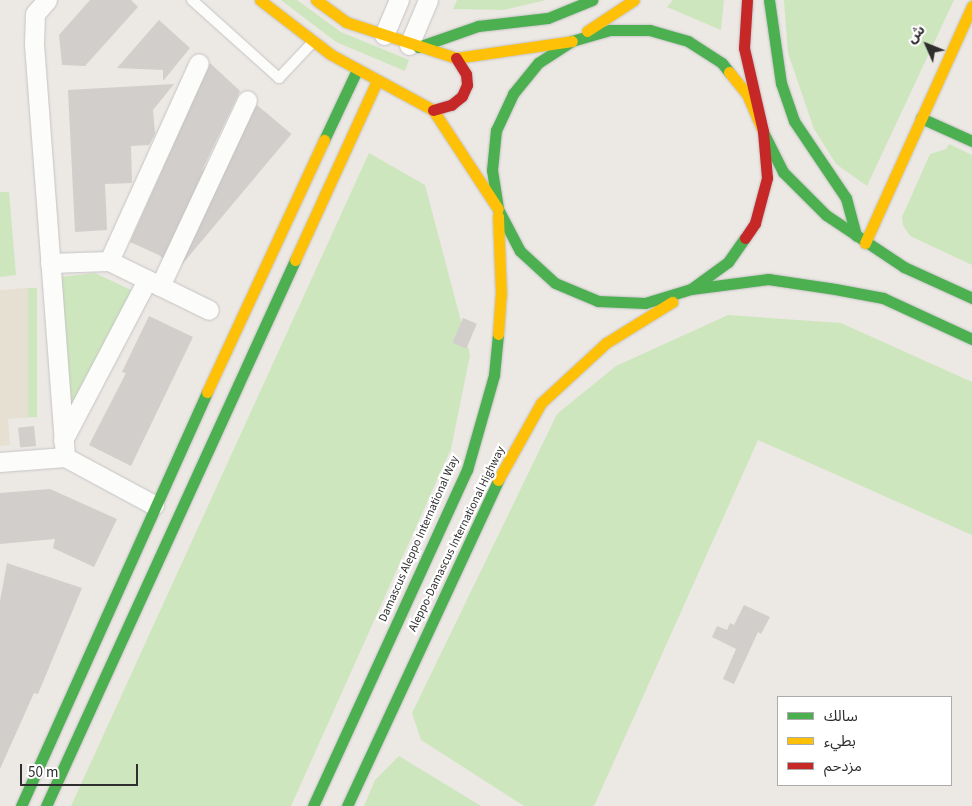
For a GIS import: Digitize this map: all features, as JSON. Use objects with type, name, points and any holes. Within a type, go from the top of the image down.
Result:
[{"type":"main road","points":[[260,0],[313,42],[357,70],[433,110],[498,209],[520,251],[555,283],[598,301],[645,303],[691,289],[768,279],[884,298],[972,339]]},
{"type":"main road","points":[[316,0],[346,22],[413,46],[456,58],[572,41],[610,30],[650,30],[688,41],[728,71],[747,94],[783,172],[826,215],[904,267],[972,298]]},
{"type":"main road","points":[[413,46],[478,26],[548,18],[592,0]]},
{"type":"main road","points":[[498,209],[492,170],[496,130],[513,94],[538,63],[634,0]]},
{"type":"main road","points":[[747,0],[744,48],[763,131]]},
{"type":"main road","points":[[769,0],[779,73],[794,121],[846,198],[861,240]]},
{"type":"main road","points":[[861,240],[921,118],[972,6]]},
{"type":"main road","points":[[433,110],[451,105],[462,96],[467,85],[466,74],[456,58]]},
{"type":"main road","points":[[21,806],[154,504],[357,70]]},
{"type":"main road","points":[[46,806],[377,81]]},
{"type":"main road","points":[[921,118],[972,141]]},
{"type":"main road","name":"Aleppo-Damascus International Highway","points":[[347,806],[496,483],[541,403],[606,343],[691,289],[728,262],[755,223],[767,178],[763,131]]},
{"type":"main road","name":"Damascus Aleppo International Way","points":[[313,806],[467,470],[494,375],[501,295],[498,209]]},
{"type":"street","points":[[47,0],[35,14],[34,44],[64,449]]},
{"type":"street","points":[[384,35],[400,0]]},
{"type":"street","points":[[413,46],[428,0]]},
{"type":"street","points":[[110,261],[198,63]]},
{"type":"street","points":[[64,449],[154,283],[247,100]]},
{"type":"street","points":[[50,262],[110,261],[210,310]]},
{"type":"street","points":[[0,462],[64,449],[154,504]]},
{"type":"lane","points":[[192,0],[279,78],[313,42]]},
{"type":"shaded area","points":[[28,288],[36,417],[8,419],[10,445],[0,446],[0,290]]},
{"type":"green space","points":[[281,0],[297,0],[341,32],[409,60],[405,71],[336,42]]},
{"type":"green space","points":[[457,0],[546,0],[504,10],[453,9]]},
{"type":"green space","points":[[673,0],[724,0],[721,30],[667,7]]},
{"type":"green space","points":[[784,0],[954,0],[867,186],[836,164],[814,129],[788,53]]},
{"type":"green space","points":[[949,144],[972,155],[972,265],[910,236],[903,225],[902,217],[930,154],[946,149]]},
{"type":"green space","points":[[369,153],[425,185],[470,355],[451,449],[291,806],[71,806]]},
{"type":"green space","points":[[0,192],[9,192],[16,275],[0,277]]},
{"type":"green space","points":[[95,273],[133,291],[70,421],[60,277]]},
{"type":"green space","points":[[28,288],[37,288],[37,417],[28,417]]},
{"type":"green space","points":[[728,315],[841,323],[972,382],[972,535],[758,440],[594,806],[524,806],[421,740],[412,713],[557,414],[616,366]]},
{"type":"green space","points":[[399,756],[481,806],[364,806],[375,780]]},
{"type":"building","points":[[90,0],[131,0],[138,7],[85,66],[62,65],[59,35]]},
{"type":"building","points":[[159,20],[190,48],[163,81],[163,70],[117,68]]},
{"type":"building","points":[[210,63],[240,91],[161,256],[130,242]]},
{"type":"building","points":[[174,84],[153,110],[155,134],[149,145],[131,146],[132,183],[105,184],[107,230],[75,232],[68,90]]},
{"type":"building","points":[[257,105],[291,134],[177,270],[143,241]]},
{"type":"building","points":[[149,316],[193,337],[131,466],[89,445],[126,373],[122,372]]},
{"type":"building","points":[[463,318],[477,324],[466,349],[452,343]]},
{"type":"building","points":[[34,426],[36,446],[20,448],[18,428]]},
{"type":"building","points":[[50,489],[117,519],[94,567],[53,548],[55,539],[0,544],[0,493]]},
{"type":"building","points":[[7,563],[82,588],[38,694],[34,693],[0,769],[0,601]]},
{"type":"building","points":[[744,605],[770,617],[761,634],[758,632],[734,684],[723,679],[736,649],[712,637],[717,626],[727,630],[730,623],[734,625]]},
{"type":"traffic: fast","points":[[418,47],[478,26],[548,18],[592,0]]},
{"type":"traffic: fast","points":[[769,0],[781,83],[794,121],[846,198],[856,236]]},
{"type":"traffic: fast","points":[[729,72],[722,63],[688,41],[650,30],[610,30],[572,41],[538,63],[513,94],[496,130],[492,170],[498,209],[520,251],[555,283],[598,301],[645,303],[691,289],[728,262],[745,238]]},
{"type":"traffic: fast","points":[[324,140],[357,70]]},
{"type":"traffic: fast","points":[[921,118],[972,141]]},
{"type":"traffic: fast","points":[[763,132],[783,172],[826,215],[904,267],[972,298]]},
{"type":"traffic: fast","points":[[46,806],[295,260]]},
{"type":"traffic: fast","points":[[691,289],[768,279],[835,289],[883,298],[972,339]]},
{"type":"traffic: fast","points":[[313,806],[467,470],[494,375],[498,334]]},
{"type":"traffic: fast","points":[[21,806],[207,392]]},
{"type":"traffic: fast","points":[[347,806],[498,480]]},
{"type":"traffic: slow","points":[[260,0],[330,54],[433,110],[498,209]]},
{"type":"traffic: slow","points":[[316,0],[346,22],[456,58],[572,41]]},
{"type":"traffic: slow","points":[[587,31],[634,0]]},
{"type":"traffic: slow","points":[[865,243],[972,6]]},
{"type":"traffic: slow","points":[[729,72],[747,94],[763,131]]},
{"type":"traffic: slow","points":[[295,260],[377,81]]},
{"type":"traffic: slow","points":[[207,392],[324,140]]},
{"type":"traffic: slow","points":[[498,216],[501,295],[498,334]]},
{"type":"traffic: slow","points":[[498,480],[541,403],[606,343],[672,302]]},
{"type":"traffic: jam","points":[[745,238],[755,223],[767,178],[763,131],[744,48],[747,0]]},
{"type":"traffic: jam","points":[[433,110],[451,105],[462,96],[467,85],[466,74],[456,58]]}]
